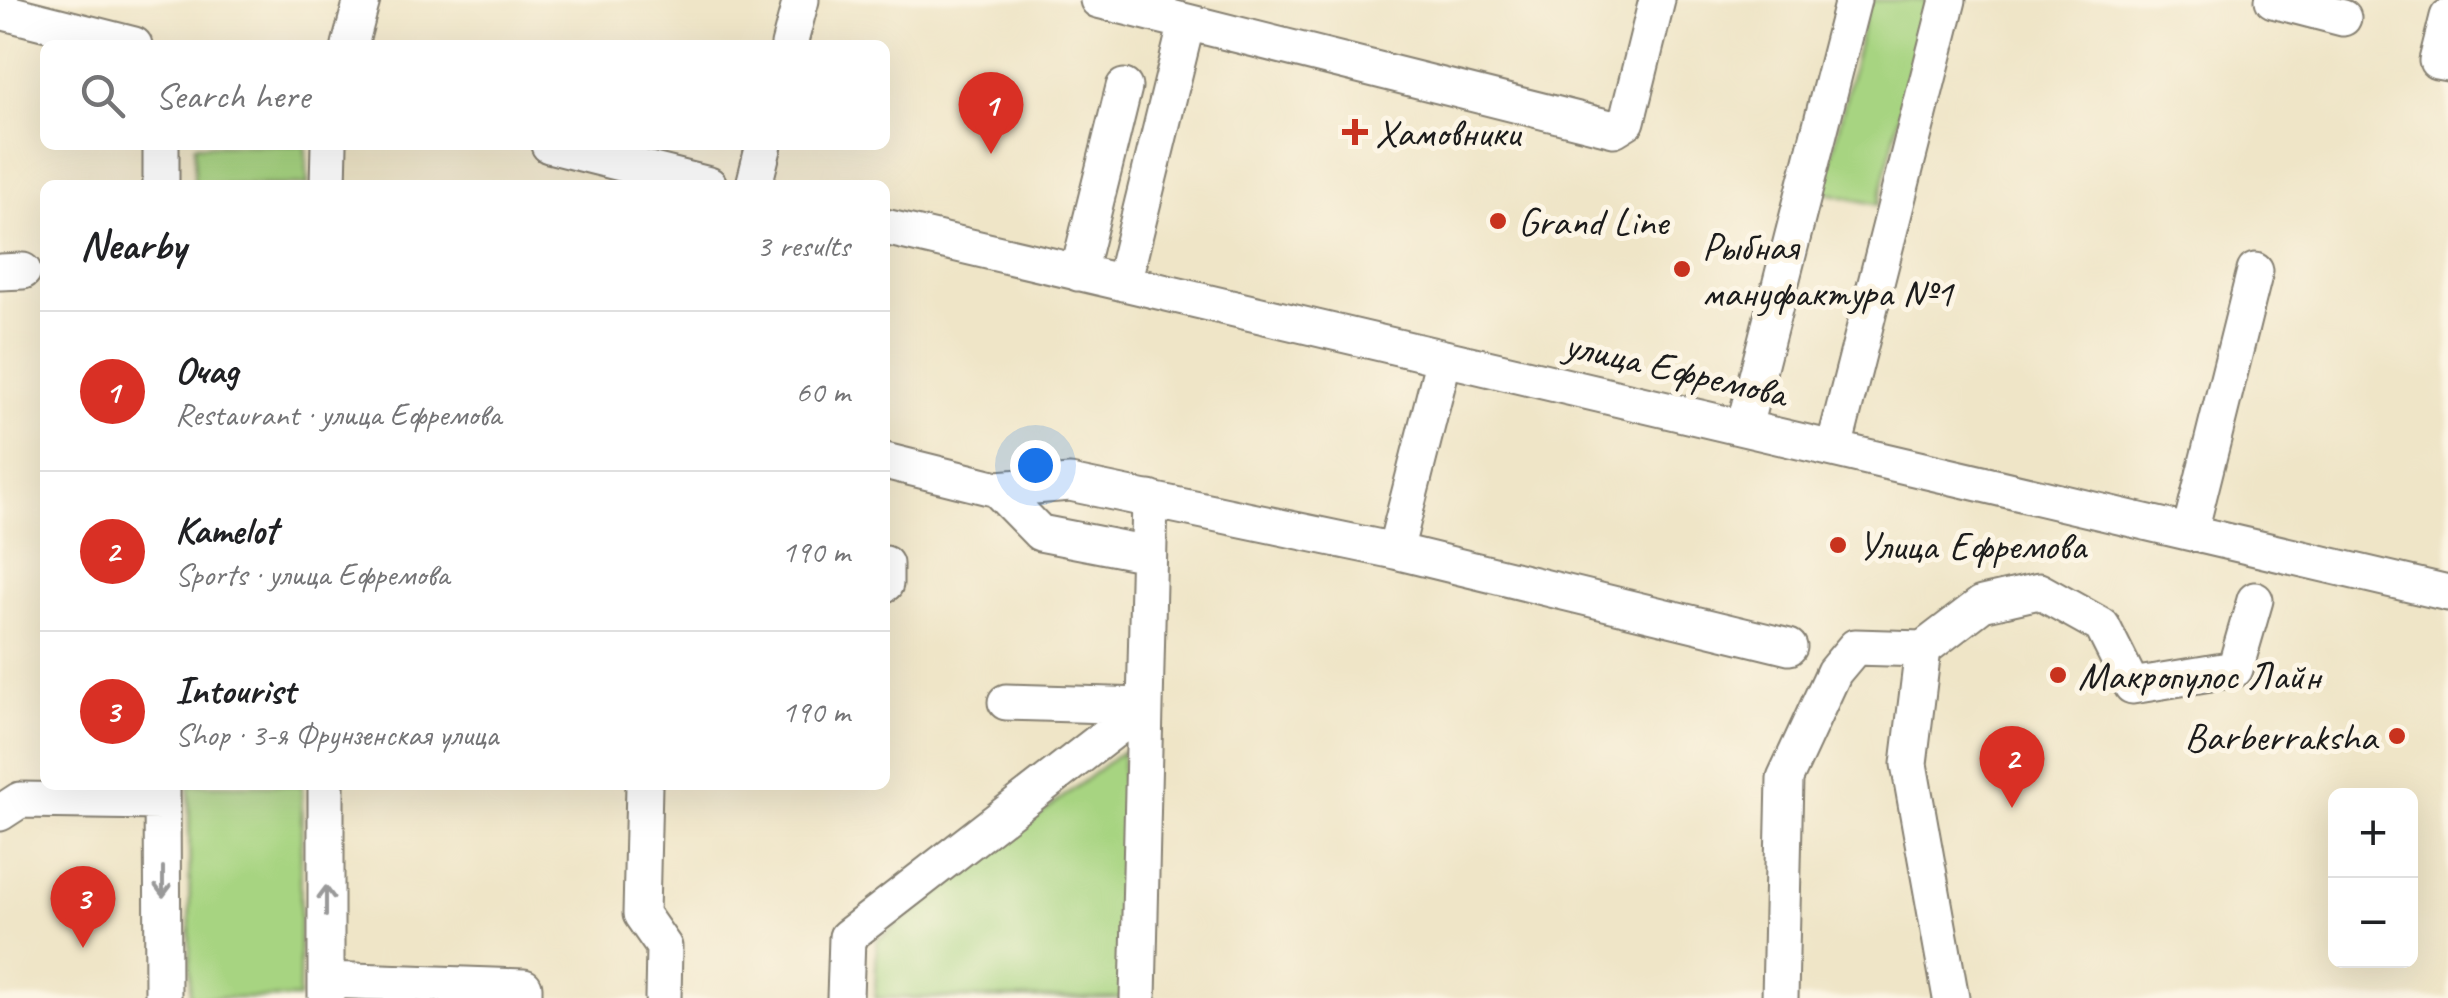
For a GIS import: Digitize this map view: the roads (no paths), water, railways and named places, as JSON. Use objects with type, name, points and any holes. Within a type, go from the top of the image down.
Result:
[{"type":"street","points":[[351,40],[362,0]]},
{"type":"street","points":[[790,40],[800,0]]},
{"type":"street","points":[[1098,0],[1614,129],[1627,120],[1657,0]]},
{"type":"street","points":[[1744,427],[1853,0]]},
{"type":"street","points":[[1834,448],[1948,0]]},
{"type":"street","points":[[2273,0],[2343,18]]},
{"type":"street","points":[[0,10],[70,14],[124,40]]},
{"type":"street","points":[[2448,17],[2437,61],[2448,64]]},
{"type":"street","points":[[1123,282],[1187,22]]},
{"type":"street","points":[[1078,272],[1124,87]]},
{"type":"street","points":[[161,150],[161,180]]},
{"type":"street","points":[[328,180],[329,150]]},
{"type":"street","points":[[568,150],[689,180]]},
{"type":"street","points":[[755,180],[763,150]]},
{"type":"street","name":"улица Ефремова","points":[[890,228],[2448,593]]},
{"type":"street","points":[[2190,531],[2254,271]]},
{"type":"street","points":[[1395,551],[1444,358]]},
{"type":"street","points":[[890,462],[997,490],[1070,483],[1395,551],[1789,647]]},
{"type":"street","points":[[997,490],[1040,532],[1148,554]]},
{"type":"street","points":[[1138,998],[1150,500]]},
{"type":"street","points":[[1780,998],[1785,778],[1834,672],[1856,647],[1923,650],[1982,604],[2039,592],[2102,626],[2132,686],[2234,668],[2255,600]]},
{"type":"street","points":[[1923,650],[1910,764],[1951,998]]},
{"type":"street","points":[[1006,702],[1145,706]]},
{"type":"street","points":[[846,998],[847,936],[1145,706]]},
{"type":"street","points":[[326,790],[326,989],[524,987],[524,998]]},
{"type":"street","points":[[644,790],[641,914],[664,947],[662,998]]},
{"type":"street","points":[[0,813],[20,800],[162,794],[164,998]]},
{"type":"place","name":"Хамовники","points":[[1355,132]]},
{"type":"place","name":"Очаg","points":[[991,154]]},
{"type":"place","name":"Grand Line","points":[[1498,221]]},
{"type":"place","name":"Рыбная мануфактура №1","points":[[1682,269]]},
{"type":"place","name":"Улица Ефремова","points":[[1838,545]]},
{"type":"place","name":"Макропулос Лайн","points":[[2058,675]]},
{"type":"place","name":"Barberraksha","points":[[2397,736]]},
{"type":"place","name":"Kamelot","points":[[2012,808]]},
{"type":"place","name":"Intourist","points":[[83,948]]}]
